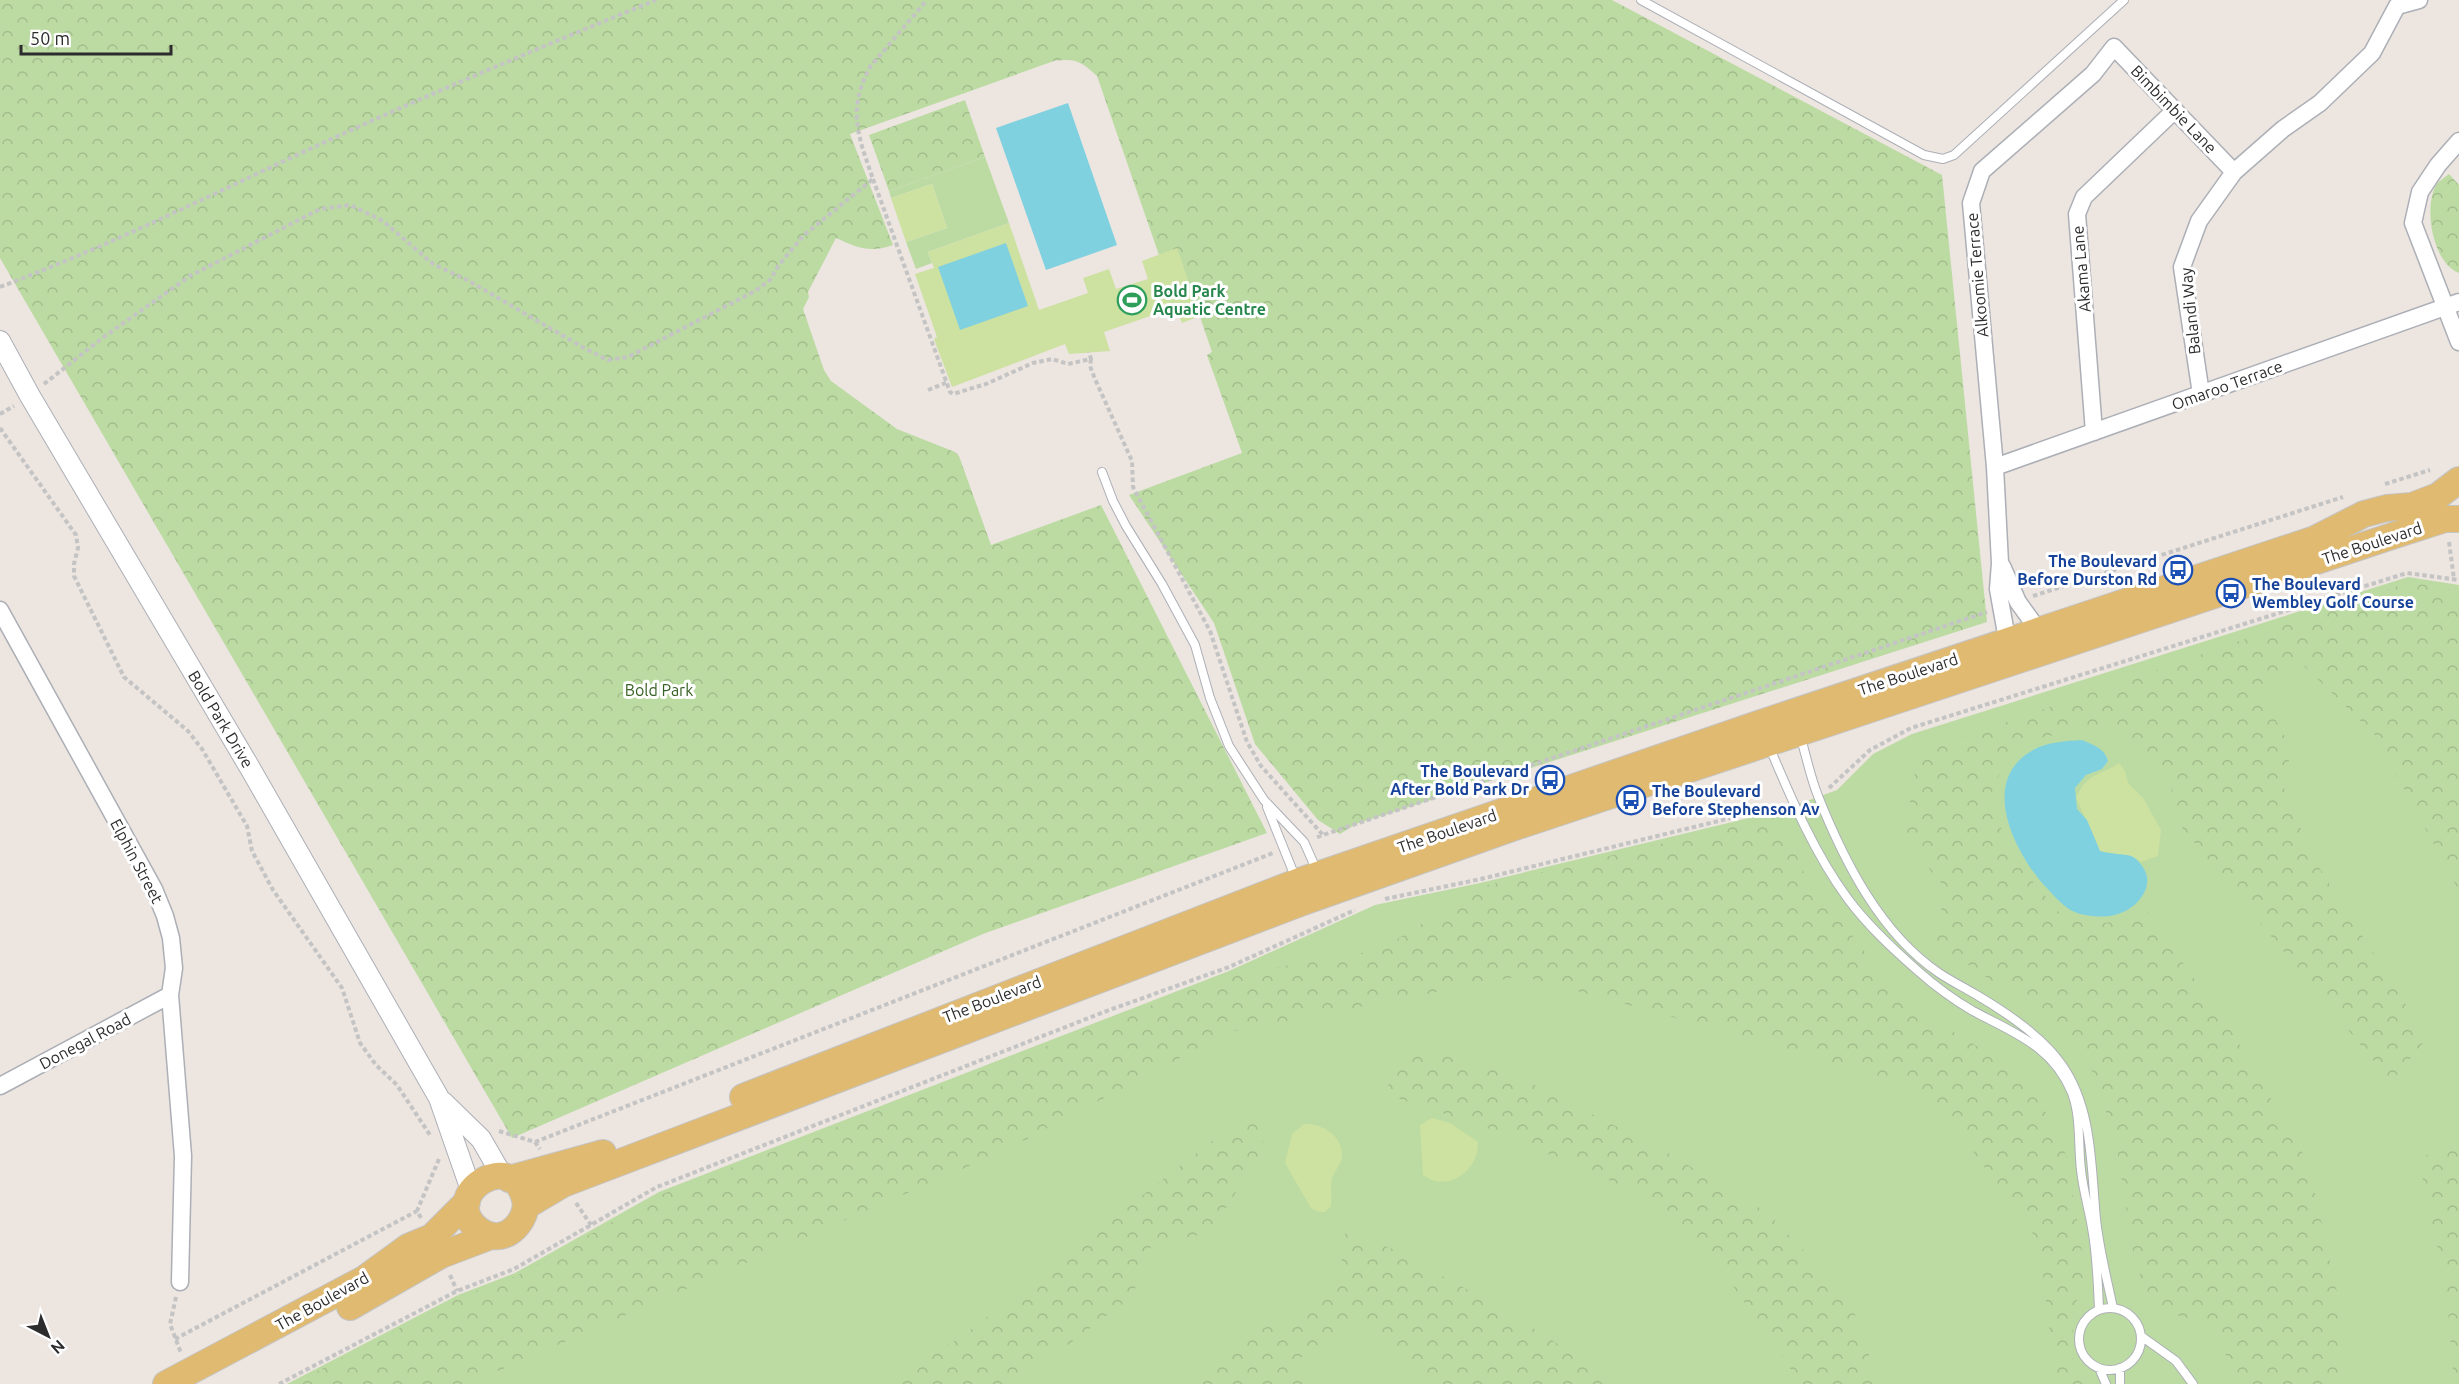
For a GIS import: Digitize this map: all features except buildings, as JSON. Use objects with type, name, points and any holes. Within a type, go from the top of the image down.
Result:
[{"type":"main road","name":"The Boulevard","points":[[184,1381],[364,1279],[408,1247],[432,1237],[478,1183],[490,1176],[506,1178],[598,1155],[1117,950],[1311,888],[1512,828],[1765,733],[2042,641],[2315,539],[2364,514],[2412,506],[2438,496],[2459,480]]},
{"type":"main road","name":"The Boulevard","points":[[2042,641],[2445,519],[2459,519]]},
{"type":"main road","name":"The Boulevard","points":[[184,1381],[361,1301],[441,1255],[491,1236],[509,1233],[519,1227],[526,1206],[563,1184],[1311,888]]},
{"type":"main road","points":[[506,1178],[520,1187],[525,1196],[526,1206]]},
{"type":"main road","points":[[469,1196],[467,1212],[479,1230],[491,1236]]},
{"type":"street","points":[[2395,3],[2419,0]]},
{"type":"street","name":"Balandi Way","points":[[2200,394],[2182,267],[2199,221],[2234,172],[2283,129],[2320,103],[2372,52],[2395,3]]},
{"type":"street","name":"Bimbimbie Lane","points":[[2114,47],[2234,172]]},
{"type":"street","name":"Alkoomie Terrace","points":[[2010,652],[1998,589],[2000,563],[1995,467],[1971,202],[1982,171],[2093,74],[2114,47]]},
{"type":"street","name":"Akama Lane","points":[[2094,432],[2077,214],[2084,197],[2175,110]]},
{"type":"street","points":[[2459,141],[2438,165],[2420,192],[2413,223],[2452,305],[2459,342]]},
{"type":"street","name":"Omaroo Terrace","points":[[1995,467],[2452,305]]},
{"type":"street","name":"Bold Park Drive","points":[[0,341],[30,396],[250,768],[439,1098],[469,1196]]},
{"type":"street","name":"Alkoomie Terrace","points":[[2000,563],[2018,602],[2042,641]]},
{"type":"street","name":"Elphin Street","points":[[0,610],[154,889],[171,938],[174,968],[170,995],[183,1156],[180,1282]]},
{"type":"street","name":"Donegal Road","points":[[0,1086],[170,995]]},
{"type":"street","name":"Bold Park Drive","points":[[439,1098],[481,1139],[506,1178]]},
{"type":"lane","points":[[1641,0],[1924,155],[1943,159],[1954,155],[2124,0]]},
{"type":"lane","points":[[1102,472],[1126,526],[1162,584],[1195,645],[1210,698],[1229,746],[1264,800],[1285,848],[1311,888]]},
{"type":"lane","points":[[1797,722],[1817,794],[1843,852],[1880,914],[1918,957],[1990,1003],[2044,1044],[2062,1065],[2075,1087],[2092,1157],[2096,1220],[2113,1308]]},
{"type":"lane","points":[[1765,733],[1793,803],[1847,898],[1875,932],[1920,973],[1955,1000],[2031,1041],[2056,1066],[2072,1094],[2079,1130],[2081,1172],[2092,1231],[2098,1278],[2099,1310]]},
{"type":"lane","points":[[1264,800],[1304,842],[1311,888]]},
{"type":"lane","points":[[2141,1335],[2136,1355],[2120,1368],[2110,1370],[2090,1363],[2079,1345],[2083,1324],[2090,1315],[2099,1310],[2113,1308],[2132,1317],[2141,1335],[2176,1361],[2193,1384]]},
{"type":"lane","points":[[2099,1368],[2106,1384]]},
{"type":"lane","points":[[2120,1368],[2120,1384]]},
{"type":"path","points":[[0,287],[63,263],[184,210],[285,161],[485,70],[656,0]]},
{"type":"path","points":[[927,0],[870,67],[864,79],[856,122],[873,179],[950,392],[957,394],[1033,363],[1052,359],[1068,364],[1091,359]]},
{"type":"path","points":[[30,396],[105,336],[190,276],[321,209],[350,205],[383,221],[434,264],[470,281],[584,348],[608,360],[628,357],[755,291],[770,280],[804,236],[873,179]]},
{"type":"path","points":[[1089,352],[1090,366],[1095,379],[1132,461],[1133,487],[1210,631],[1246,742],[1261,766],[1323,835]]},
{"type":"path","points":[[928,390],[948,382]]},
{"type":"path","points":[[0,428],[76,535],[78,548],[74,576],[116,656],[119,669],[124,677],[188,731],[202,750],[247,826],[252,851],[273,890],[342,988],[360,1043],[376,1065],[397,1085],[432,1137]]},
{"type":"path","points":[[2374,488],[2430,470]]},
{"type":"path","points":[[2018,602],[2352,495]]},
{"type":"path","points":[[1817,794],[1833,786],[1870,750],[1911,728],[2407,573],[2459,580]]},
{"type":"path","points":[[1304,842],[2002,607]]},
{"type":"path","points":[[1374,901],[1481,879],[1793,803]]},
{"type":"path","points":[[535,1142],[1285,848]]},
{"type":"path","points":[[279,1384],[457,1291],[514,1269],[657,1187],[1093,1016],[1229,967],[1364,906]]},
{"type":"path","points":[[176,1338],[417,1211]]},
{"type":"path","points":[[180,1282],[170,1324],[181,1354],[184,1381]]},
{"type":"green space","name":"Bold Park","points":[[0,0],[1612,0],[1942,175],[1987,622],[1356,824],[1340,834],[1318,820],[1255,744],[1214,623],[1129,495],[1242,453],[1207,355],[1212,352],[1177,249],[1159,255],[1097,76],[1077,62],[1054,61],[850,134],[893,245],[871,249],[836,238],[808,292],[809,297],[803,309],[824,370],[831,381],[897,429],[955,452],[959,456],[991,545],[1101,505],[1267,833],[983,934],[512,1138],[0,258]]},
{"type":"green space","points":[[965,100],[985,157],[889,191],[869,135]]},
{"type":"green space","points":[[985,157],[1009,223],[928,252],[932,263],[916,269],[906,242],[947,228],[932,184],[891,198],[889,191]]},
{"type":"green space","points":[[2449,174],[2459,185],[2459,273],[2443,259],[2437,248],[2431,222],[2430,209],[2435,187]]},
{"type":"green space","points":[[932,184],[947,228],[906,242],[891,198]]},
{"type":"green space","name":"Bold Park Aquatic Centre","points":[[1009,223],[1039,310],[1088,293],[1083,278],[1109,269],[1116,289],[1148,279],[1142,261],[1177,248],[1200,316],[1182,323],[1176,307],[1104,332],[1110,351],[1069,354],[1065,344],[952,387],[934,339],[937,337],[915,274],[934,268],[928,252]]},
{"type":"green space","points":[[2408,577],[2459,585],[2459,1384],[287,1384],[458,1295],[515,1273],[659,1192],[1229,971],[1375,905],[1480,883],[1782,810],[1837,790],[1873,754],[1912,734]]},
{"type":"green space","points":[[2409,582],[2459,591],[2459,891],[2374,734],[2300,662],[2263,697],[2291,748],[2284,788],[2313,858],[2427,1038],[2391,1082],[2179,824],[2167,769],[2141,747],[2105,725],[2040,738],[2005,764],[1992,788],[1996,819],[2026,874],[2064,918],[2096,924],[2119,921],[2143,906],[2237,1040],[2308,1162],[2337,1293],[2340,1384],[2246,1384],[2203,1322],[2171,1314],[2144,1288],[2133,1252],[2116,1143],[2093,1072],[2048,1018],[1932,941],[1947,890],[1904,839],[1918,753]]},
{"type":"green space","points":[[2119,763],[2125,771],[2128,783],[2143,798],[2161,830],[2158,856],[2140,862],[2126,856],[2100,851],[2076,798],[2089,779]]},
{"type":"green space","points":[[1780,815],[1804,873],[1902,1000],[2030,1079],[2067,1157],[2086,1277],[2075,1305],[2071,1356],[2090,1384],[2056,1384],[2039,1242],[1930,1092],[1757,1040],[1521,976],[1229,1032],[1006,1150],[468,1384],[293,1384],[459,1297],[516,1276],[660,1195],[1230,975],[1380,950],[1480,887]]},
{"type":"green space","points":[[1415,1050],[1501,1068],[1661,1149],[1768,1213],[1850,1300],[1879,1384],[1801,1384],[1728,1279],[1641,1194],[1487,1128],[1382,1093]]},
{"type":"green space","points":[[1248,1113],[1267,1127],[1258,1158],[1210,1233],[1152,1244],[1132,1297],[1042,1364],[1010,1384],[881,1384],[960,1338]]},
{"type":"green space","points":[[1432,1118],[1450,1123],[1478,1142],[1477,1152],[1468,1170],[1452,1180],[1442,1182],[1423,1175],[1420,1125]]},
{"type":"green space","points":[[1304,1124],[1326,1129],[1341,1146],[1341,1161],[1331,1181],[1331,1206],[1325,1212],[1318,1212],[1311,1208],[1285,1163],[1292,1134]]},
{"type":"green space","points":[[2459,1130],[2459,1384],[2454,1384],[2446,1287],[2419,1161]]},
{"type":"green space","points":[[1346,1229],[1392,1249],[1505,1310],[1596,1369],[1607,1384],[1440,1384],[1354,1317],[1296,1361],[1309,1384],[1200,1384],[1263,1328],[1291,1322],[1338,1289]]},
{"type":"water","points":[[1068,103],[1117,245],[1046,270],[996,128]]},
{"type":"water","points":[[1006,243],[1028,306],[960,330],[938,267]]},
{"type":"water","points":[[2082,740],[2101,750],[2108,761],[2102,769],[2086,775],[2075,788],[2077,809],[2087,820],[2100,851],[2133,857],[2142,865],[2147,876],[2145,890],[2137,903],[2113,915],[2098,917],[2082,914],[2072,911],[2059,901],[2043,884],[2021,853],[2006,815],[2005,796],[2008,779],[2017,763],[2033,750],[2044,745]]},
{"type":"place","name":"Bold Park Aquatic Centre","points":[[1132,300]]},
{"type":"place","name":"The Boulevard Before Durston Rd","points":[[2178,570]]},
{"type":"place","name":"The Boulevard Wembley Golf Course","points":[[2231,593]]},
{"type":"place","name":"The Boulevard After Bold Park Dr","points":[[1550,780]]},
{"type":"place","name":"The Boulevard Before Stephenson Av","points":[[1631,800]]}]
